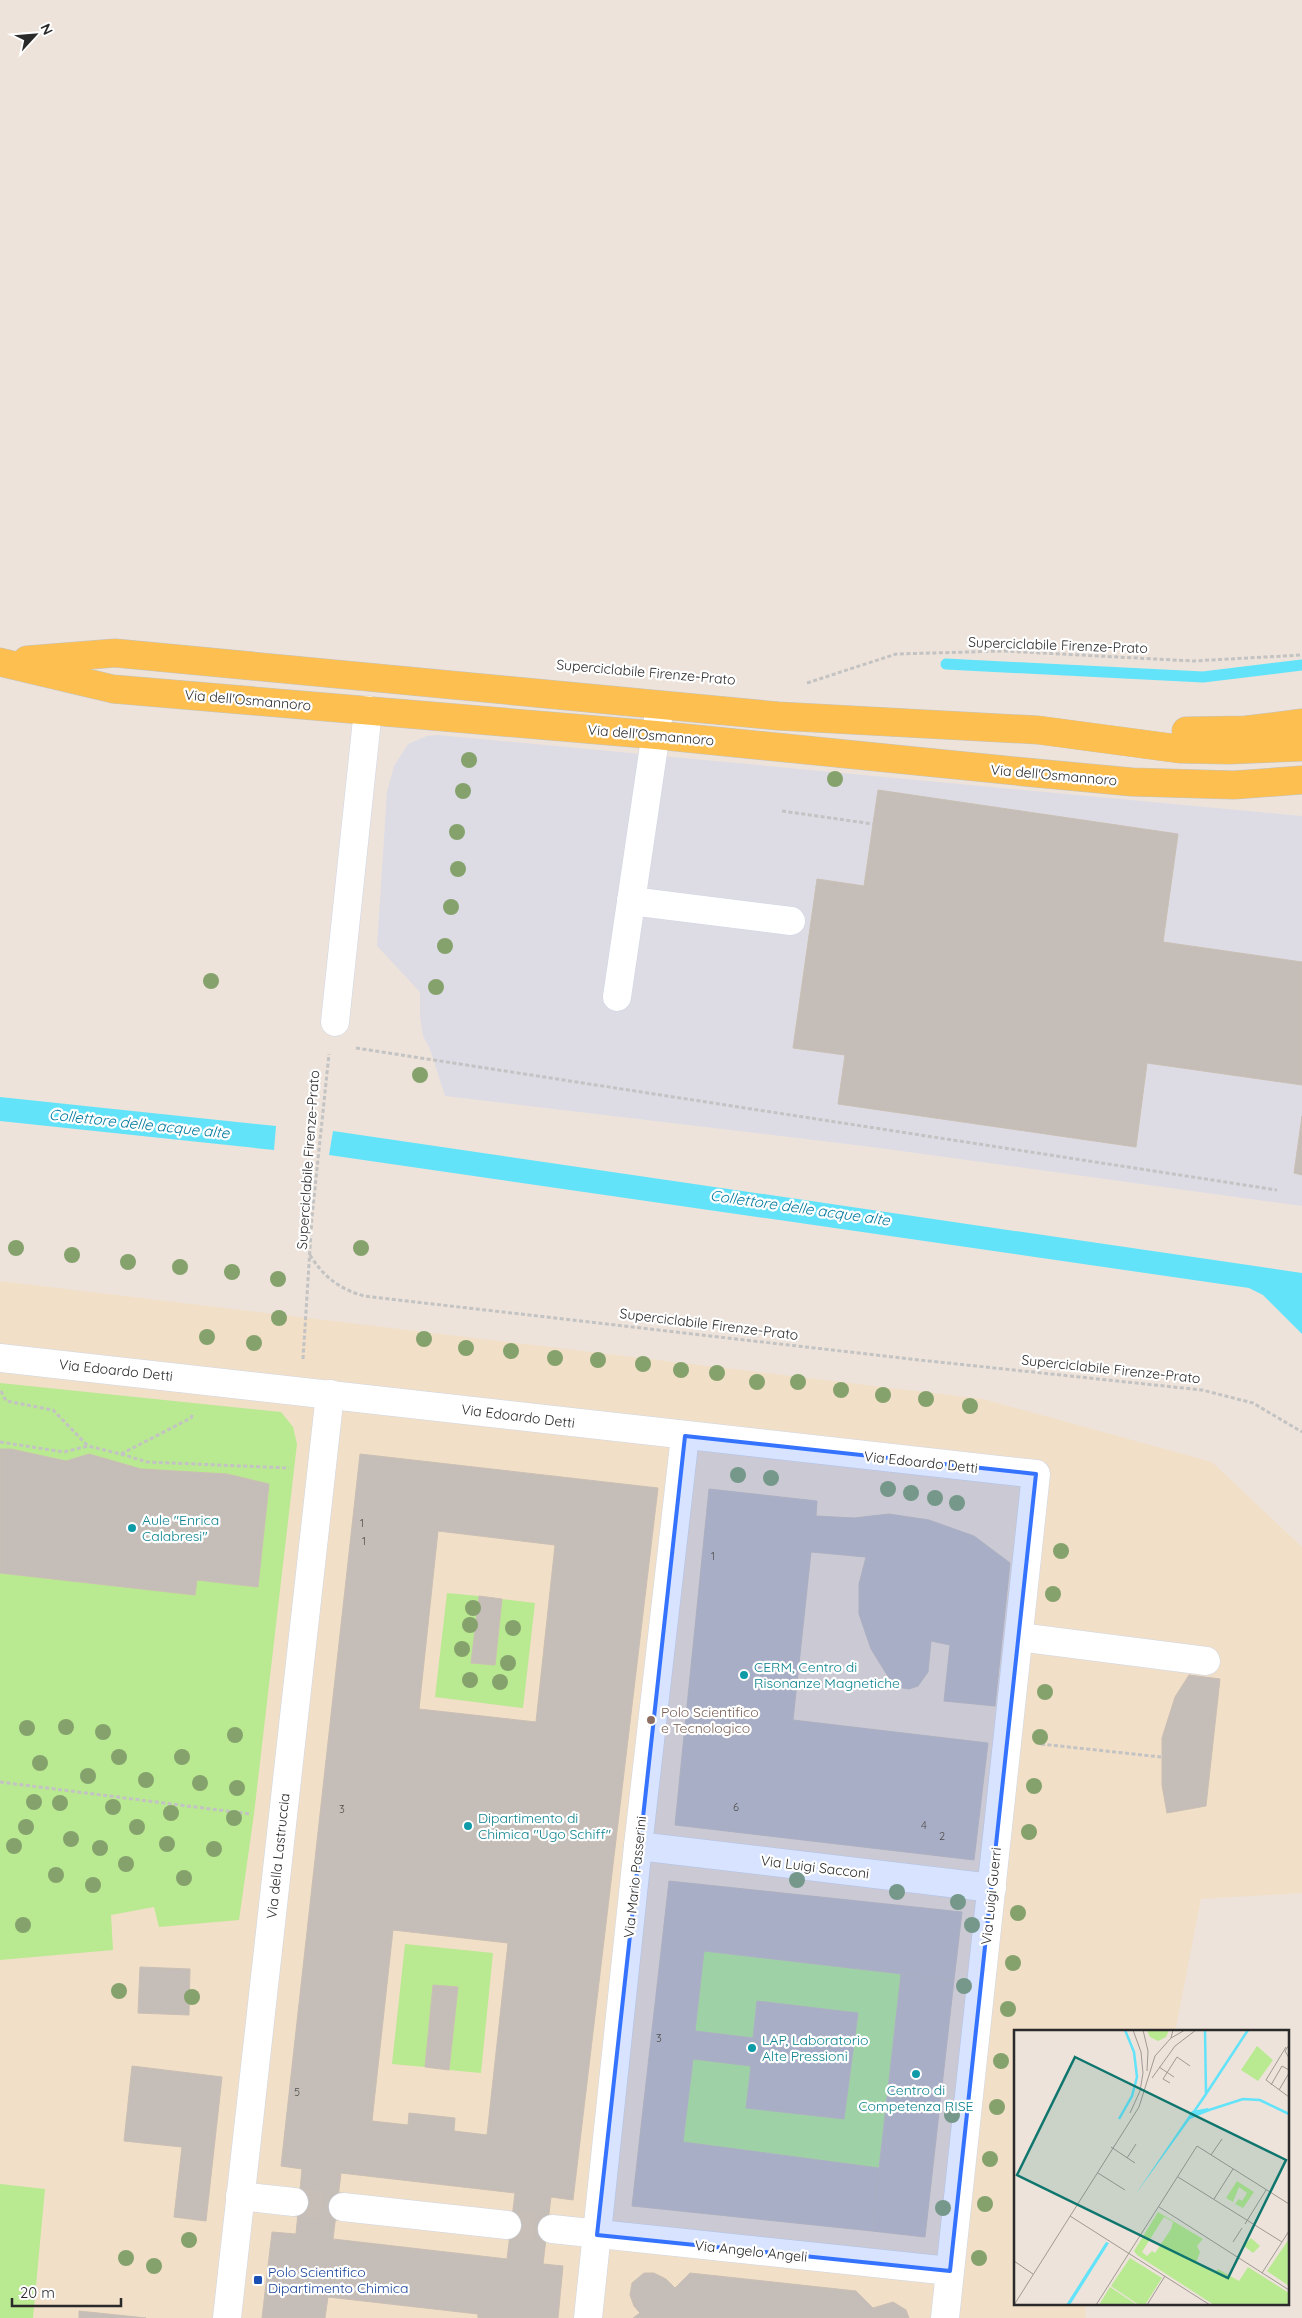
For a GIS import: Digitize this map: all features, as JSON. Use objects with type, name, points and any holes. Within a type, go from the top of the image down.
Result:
[{"type":"main road","name":"Via dell'Osmannoro","points":[[2,662],[115,653],[778,716],[1038,730],[1180,749],[1228,750],[1302,747]]},
{"type":"main road","name":"Via dell'Osmannoro","points":[[2,662],[113,689],[656,735],[1132,782],[1234,785],[1302,780]]},
{"type":"main road","points":[[1038,730],[1237,730],[1302,723]]},
{"type":"street","points":[[617,997],[660,705]]},
{"type":"street","points":[[335,1022],[368,710]]},
{"type":"street","points":[[630,901],[791,921]]},
{"type":"street","name":"Via Edoardo Detti","points":[[0,1358],[300,1390],[685,1436],[1036,1474]]},
{"type":"street","name":"Via della Lastruccia","points":[[227,2318],[320,1470],[330,1394]]},
{"type":"street","name":"Via Mario Passerini","points":[[588,2318],[638,1846],[685,1436]]},
{"type":"street","name":"Via Luigi Guerri","points":[[945,2318],[1036,1474]]},
{"type":"street","points":[[1018,1637],[1206,1661]]},
{"type":"street","name":"Via Luigi Sacconi","points":[[638,1846],[992,1888]]},
{"type":"street","points":[[240,2196],[294,2202]]},
{"type":"street","points":[[343,2207],[508,2225]]},
{"type":"street","name":"Via Angelo Angeli","points":[[552,2229],[950,2272]]},
{"type":"path","name":"Superciclabile Firenze-Prato","points":[[802,685],[896,654],[1004,651],[1193,661],[1302,655]]},
{"type":"path","points":[[782,811],[873,824]]},
{"type":"path","points":[[349,1046],[1277,1190]]},
{"type":"path","name":"Superciclabile Firenze-Prato","points":[[326,1064],[310,1254],[326,1277],[351,1292],[364,1296],[910,1359],[1202,1390],[1253,1403],[1302,1432]]},
{"type":"path","points":[[300,1390],[310,1254]]},
{"type":"path","points":[[121,1454],[191,1418],[208,1380]]},
{"type":"path","points":[[0,1388],[6,1401],[53,1410],[88,1446]]},
{"type":"path","points":[[0,1442],[64,1452],[88,1446],[147,1462],[320,1470]]},
{"type":"path","points":[[1008,1740],[1161,1757]]},
{"type":"path","points":[[0,1782],[282,1817]]},
{"type":"highlighted area","points":[[685,1436],[1036,1474],[950,2271],[597,2235]]},
{"type":"shaded area","points":[[438,735],[1302,816],[1302,1206],[872,1147],[445,1096],[430,1049],[423,1036],[420,1017],[420,992],[377,946],[387,792],[394,766],[408,744],[427,736]]},
{"type":"shaded area","name":"Polo Scientifico e Tecnologico","points":[[0,1281],[983,1399],[1212,1462],[1302,1547],[1302,1893],[1201,1899],[1175,2030],[1014,2030],[1014,2306],[1085,2306],[1086,2318],[0,2318]]},
{"type":"green space","points":[[0,1383],[281,1412],[293,1427],[297,1444],[254,1814],[239,1920],[159,1927],[154,1907],[111,1915],[113,1950],[0,1960],[0,1573],[195,1595],[197,1580],[258,1587],[269,1484],[227,1474],[141,1469],[89,1454],[66,1461],[11,1449],[0,1449]]},
{"type":"green space","points":[[447,1593],[479,1596],[471,1663],[495,1665],[502,1599],[535,1603],[523,1708],[435,1697]]},
{"type":"green space","points":[[405,1944],[493,1953],[481,2073],[449,2070],[458,1987],[433,1985],[425,2067],[392,2064]]},
{"type":"green space","points":[[704,1951],[901,1974],[879,2168],[683,2142],[693,2059],[751,2066],[746,2108],[844,2119],[858,2014],[757,2001],[753,2038],[695,2031]]},
{"type":"green space","points":[[0,2184],[45,2189],[33,2318],[0,2318]]},
{"type":"water","name":"Collettore delle acque alte","points":[[0,1097],[276,1126],[274,1150],[0,1121]]},
{"type":"water","name":"Collettore delle acque alte","points":[[333,1131],[1302,1273],[1302,1334],[1263,1295],[1249,1288],[329,1155]]},
{"type":"building","points":[[878,790],[1178,834],[1163,942],[1302,962],[1302,1085],[1147,1063],[1136,1147],[838,1104],[845,1055],[793,1048],[817,879],[864,886]]},
{"type":"building","points":[[1302,1116],[1302,1175],[1294,1173]]},
{"type":"building","name":"Aule \"Enrica Calabresi\"","points":[[0,1449],[11,1449],[66,1461],[89,1454],[141,1469],[227,1474],[269,1484],[258,1587],[197,1580],[195,1595],[0,1573]]},
{"type":"building","name":"Dipartimento di Chimica \"Ugo Schiff\"","points":[[360,1454],[658,1488],[573,2200],[551,2197],[543,2264],[563,2266],[558,2318],[478,2318],[478,2314],[328,2297],[325,2318],[262,2318],[272,2232],[296,2234],[302,2169],[281,2166]],"holes":[[[438,1531],[555,1545],[536,1722],[419,1709]],[[393,1930],[508,1943],[487,2135],[454,2131],[455,2118],[409,2113],[408,2125],[372,2121]],[[341,2173],[515,2193],[507,2259],[333,2239]]]},
{"type":"building","name":"CERM, Centro di Risonanze Magnetiche","points":[[709,1489],[817,1501],[816,1516],[854,1518],[889,1514],[929,1520],[974,1536],[1010,1563],[995,1706],[944,1701],[950,1645],[931,1641],[928,1672],[918,1686],[909,1689],[903,1688],[889,1678],[871,1649],[859,1614],[859,1584],[866,1557],[811,1552],[793,1720],[988,1743],[974,1860],[675,1825]]},
{"type":"building","points":[[479,1596],[502,1599],[495,1665],[471,1663]]},
{"type":"building","points":[[1189,1675],[1220,1679],[1206,1806],[1167,1813],[1162,1785],[1162,1738],[1175,1697]]},
{"type":"building","name":"LAP, Laboratorio Alte Pressioni","points":[[669,1881],[962,1912],[954,1980],[704,1951],[695,2031],[753,2038],[757,2001],[858,2013],[844,2119],[746,2108],[751,2066],[693,2059],[683,2142],[879,2168],[872,2231],[632,2206]]},
{"type":"building","points":[[140,1967],[190,1969],[189,2015],[138,2013]]},
{"type":"building","name":"Centro di Competenza RISE","points":[[901,1974],[954,1980],[925,2237],[872,2231]]},
{"type":"building","points":[[433,1985],[458,1987],[449,2070],[425,2067]]},
{"type":"building","points":[[132,2066],[222,2077],[206,2221],[174,2217],[182,2147],[124,2141]]},
{"type":"building","points":[[644,2273],[654,2273],[666,2279],[675,2288],[690,2273],[856,2291],[873,2308],[893,2302],[906,2310],[909,2318],[633,2318],[640,2313],[634,2306],[630,2295],[632,2283]]},
{"type":"building","points":[[79,2311],[146,2318],[79,2318]]},
{"type":"waterway","points":[[946,664],[1203,677],[1302,665]]},
{"type":"tunnel","points":[[294,2202],[343,2207]]},
{"type":"tunnel","points":[[507,2225],[552,2229]]},
{"type":"place","name":"Aule \"Enrica Calabresi\"","points":[[132,1528]]},
{"type":"place","name":"CERM, Centro di Risonanze Magnetiche","points":[[744,1675]]},
{"type":"place","name":"Polo Scientifico e Tecnologico","points":[[651,1720]]},
{"type":"place","name":"Dipartimento di Chimica \"Ugo Schiff\"","points":[[468,1826]]},
{"type":"place","name":"LAP, Laboratorio Alte Pressioni","points":[[752,2048]]},
{"type":"place","name":"Centro di Competenza RISE","points":[[916,2074]]},
{"type":"place","name":"Polo Scientifico Dipartimento Chimica","points":[[258,2280]]}]
